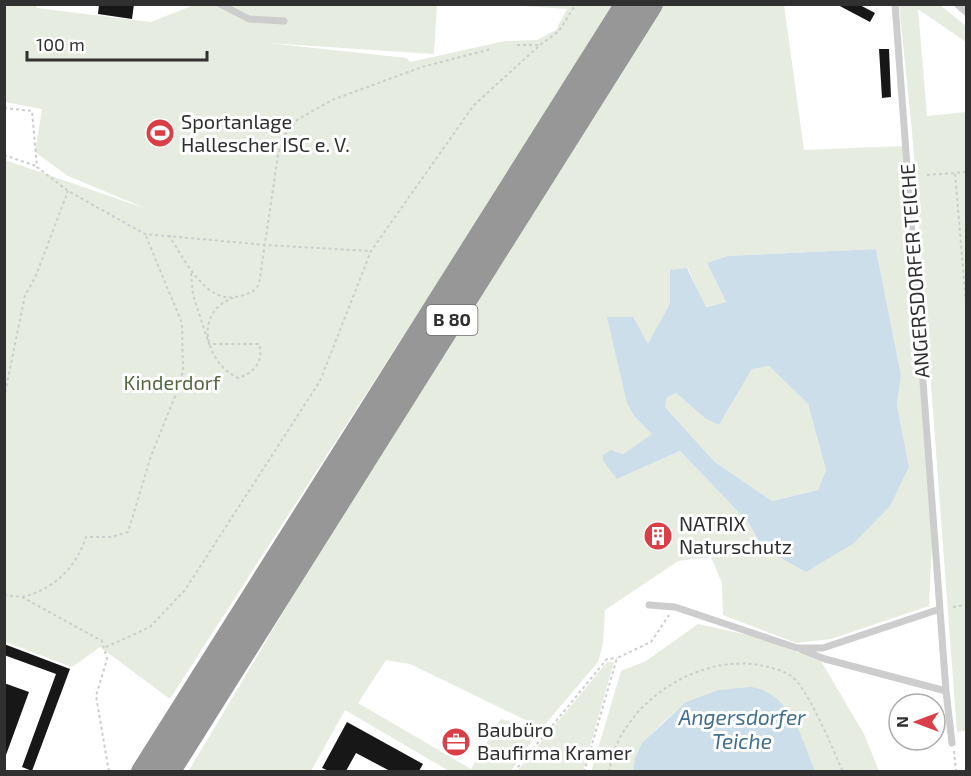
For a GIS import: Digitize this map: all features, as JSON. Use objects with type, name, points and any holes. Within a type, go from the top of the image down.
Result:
[{"type":"highway","name":"B 80","points":[[143,771],[627,4]]},
{"type":"highway","name":"B 80","points":[[168,771],[651,4]]},
{"type":"lane","points":[[220,4],[249,19],[284,21]]},
{"type":"lane","name":"ANGERSDORFER TEICHE","points":[[895,4],[946,691],[952,743]]},
{"type":"lane","points":[[957,4],[966,12]]},
{"type":"lane","points":[[649,605],[673,607],[825,659],[946,691]]},
{"type":"lane","points":[[797,648],[823,648],[940,609]]},
{"type":"path","points":[[106,647],[150,627],[184,590],[201,561],[233,519],[320,381],[371,251],[474,105],[540,45],[560,32],[576,4]]},
{"type":"path","points":[[517,45],[540,45]]},
{"type":"path","points":[[209,344],[207,332],[213,311],[220,303],[257,289],[281,144],[297,120],[332,100],[422,67],[491,49]]},
{"type":"path","points":[[4,108],[32,111],[37,167]]},
{"type":"path","points":[[4,154],[37,167],[68,191],[145,234],[266,245],[371,251]]},
{"type":"path","points":[[927,175],[966,172]]},
{"type":"path","points":[[955,173],[966,304]]},
{"type":"path","points":[[4,398],[24,295],[35,278],[68,191]]},
{"type":"path","points":[[22,597],[42,591],[58,582],[83,547],[86,537],[124,534],[131,528],[151,456],[183,371],[182,323],[145,234]]},
{"type":"path","points":[[169,235],[194,278],[220,295],[233,298]]},
{"type":"path","points":[[191,272],[193,295],[209,344],[225,372],[238,378],[250,374],[259,362],[260,344],[209,344]]},
{"type":"path","points":[[4,595],[22,597],[99,637],[106,647],[107,659],[96,696],[109,771]]},
{"type":"path","points":[[953,607],[966,605]]},
{"type":"path","points":[[514,771],[607,659],[617,658],[651,642],[673,607]]},
{"type":"path","points":[[584,771],[617,658]]},
{"type":"path","points":[[609,771],[620,737],[638,714],[668,685],[704,669],[742,663],[767,667],[791,676],[816,712],[843,771]]},
{"type":"path","points":[[952,743],[956,771]]},
{"type":"path","points":[[951,752],[952,759],[956,760]]},
{"type":"green space","name":"Kinderdorf","points":[[4,5],[36,5],[37,8],[151,22],[194,5],[437,5],[434,54],[268,43],[407,58],[410,62],[505,41],[537,40],[556,30],[567,9],[509,5],[616,5],[170,699],[100,647],[72,667],[5,642],[5,160],[147,209],[68,176],[35,152],[42,109],[5,102]]},
{"type":"green space","points":[[662,5],[784,5],[804,150],[903,146],[932,546],[929,606],[831,639],[796,643],[723,615],[722,583],[711,557],[678,561],[605,610],[603,644],[598,662],[542,728],[410,664],[386,660],[358,703],[471,769],[501,719],[539,731],[511,771],[449,771],[345,710],[311,771],[188,772],[352,497]],"holes":[[[876,249],[901,375],[897,405],[909,467],[763,548],[748,522],[680,451],[617,479],[611,450],[623,454],[653,434],[635,417],[648,345],[688,268],[705,307],[726,302],[707,263],[727,256]]]},
{"type":"green space","points":[[899,5],[940,5],[966,26],[966,42],[918,9],[927,116],[966,112],[966,731],[957,732],[912,131]]},
{"type":"green space","points":[[769,366],[808,404],[826,470],[818,490],[772,501],[715,462],[665,407],[666,397],[676,393],[706,419],[719,425],[752,369]]},
{"type":"green space","points":[[698,624],[757,637],[821,661],[864,734],[879,771],[815,771],[786,707],[686,702],[646,741],[640,750],[633,771],[591,772],[621,671],[646,661]]},
{"type":"green space","points":[[607,662],[614,662],[583,771],[517,771]]},
{"type":"water","points":[[876,249],[901,375],[897,405],[909,467],[890,506],[854,543],[806,572],[763,548],[748,522],[680,451],[617,479],[603,461],[603,455],[611,450],[623,454],[652,434],[635,417],[627,403],[607,317],[633,317],[648,344],[670,303],[670,270],[687,268],[706,307],[726,302],[707,263],[727,256]],"holes":[[[769,366],[808,404],[826,470],[818,490],[772,501],[715,462],[665,407],[667,397],[676,393],[706,419],[719,425],[752,369]]]},
{"type":"water","name":"Angersdorfer Teiche","points":[[751,687],[765,691],[786,708],[815,771],[633,771],[635,758],[642,743],[686,702],[719,690]]},
{"type":"building","points":[[99,4],[134,4],[132,19],[98,14]]},
{"type":"building","points":[[836,4],[858,4],[875,13],[870,22]]},
{"type":"building","points":[[879,49],[889,49],[891,97],[882,98]]},
{"type":"building","points":[[4,644],[70,669],[32,771],[22,767],[56,674],[4,655]]},
{"type":"building","points":[[4,683],[29,692],[6,755],[4,754]]},
{"type":"building","points":[[347,722],[423,764],[419,771],[390,771],[356,753],[346,771],[329,771],[322,768]]},
{"type":"building","name":"Baubüro Baufirma Kramer","points":[[449,731],[469,743],[464,753],[444,742]]},
{"type":"place","name":"Sportanlage Hallescher ISC e. V.","points":[[160,133]]},
{"type":"place","name":"NATRIX Naturschutz","points":[[658,536]]},
{"type":"place","name":"Baubüro Baufirma Kramer","points":[[456,742]]}]
